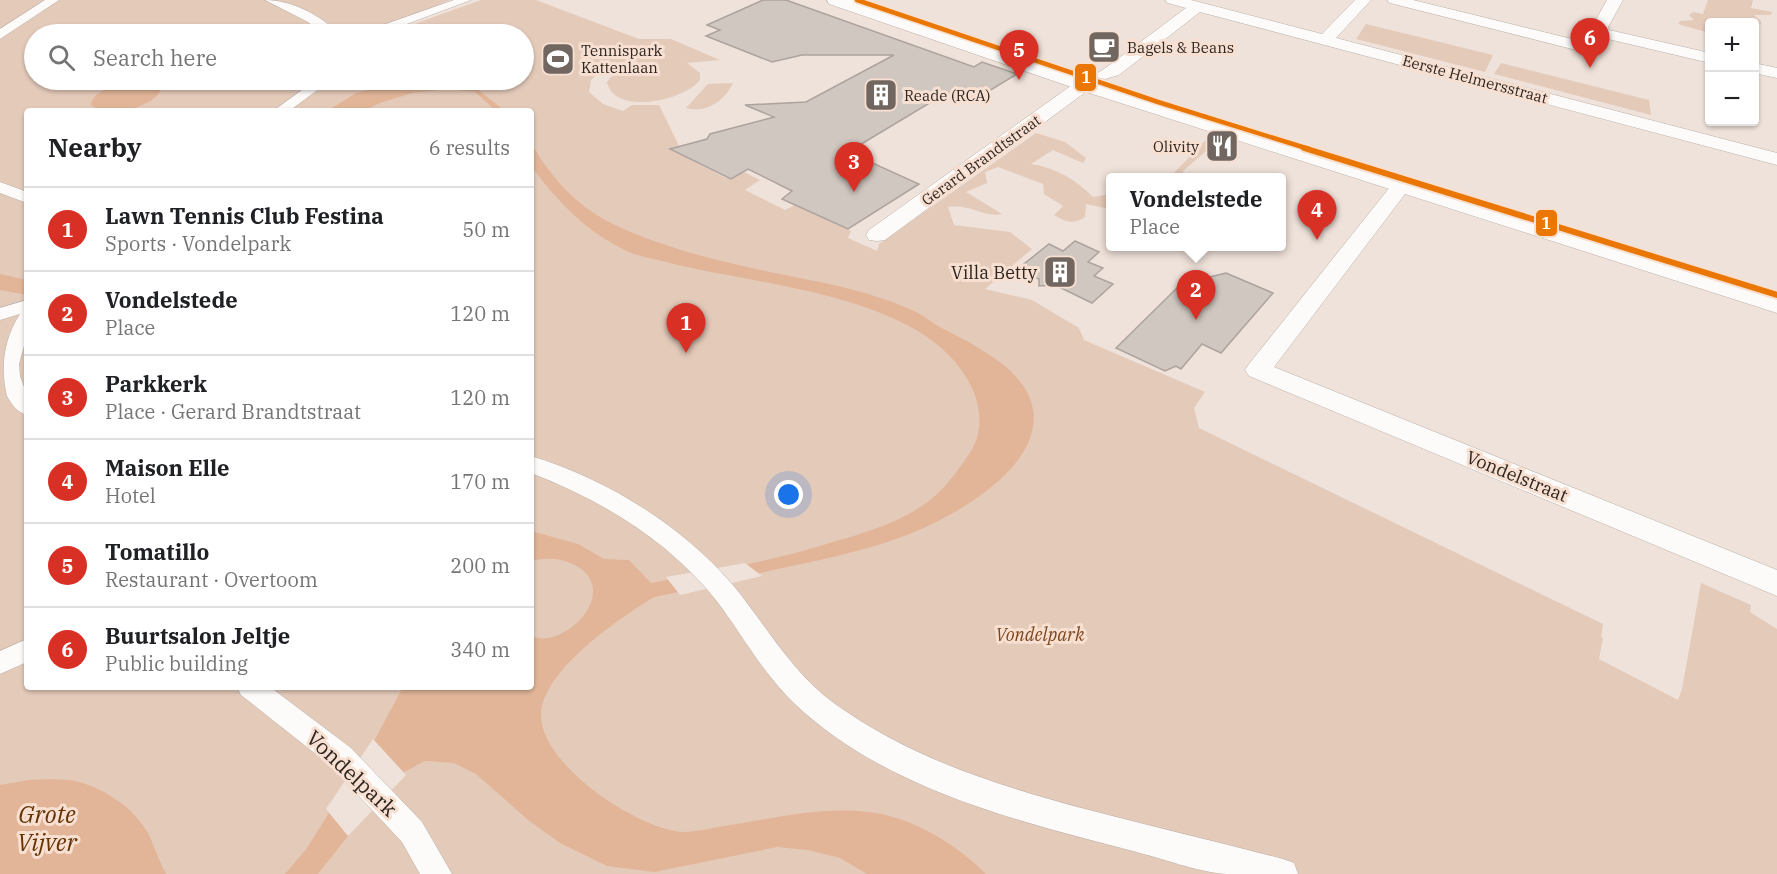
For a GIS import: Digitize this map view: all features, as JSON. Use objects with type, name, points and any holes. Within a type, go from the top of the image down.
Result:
[{"type":"main road","points":[[836,0],[1095,79],[1743,270]]},
{"type":"main road","points":[[888,0],[1095,79],[1401,186],[1777,304]]},
{"type":"street","points":[[0,35],[53,0]]},
{"type":"street","points":[[271,0],[319,24]]},
{"type":"street","points":[[398,24],[465,0]]},
{"type":"street","name":"Eerste Helmersstraat","points":[[1173,0],[1777,159]]},
{"type":"street","points":[[1325,40],[1363,0]]},
{"type":"street","points":[[1395,0],[1580,46],[1592,46],[1599,43],[1604,33]]},
{"type":"street","points":[[1615,0],[1600,27],[1604,33],[1705,56]]},
{"type":"street","name":"Gerard Brandtstraat","points":[[877,235],[1095,79],[1113,71],[1197,7]]},
{"type":"street","points":[[1759,69],[1777,73]]},
{"type":"street","points":[[284,108],[310,90]]},
{"type":"street","name":"Vondelstraat","points":[[1401,186],[1258,370],[1777,583]]},
{"type":"street","points":[[0,187],[24,197]]},
{"type":"street","points":[[0,314],[24,307]]},
{"type":"street","points":[[24,323],[10,347],[5,371],[11,393],[24,405]]},
{"type":"street","points":[[534,465],[592,489],[650,524],[721,589],[768,653],[803,694],[846,727],[887,753],[1013,803],[1283,874]]},
{"type":"street","points":[[0,663],[24,651]]},
{"type":"street","name":"Vondelpark","points":[[254,690],[349,765],[412,832],[437,874]]},
{"type":"green space","name":"Vondelpark","points":[[0,0],[450,0],[395,23],[397,24],[24,24],[24,90],[534,90],[534,24],[414,24],[481,0],[536,0],[639,39],[671,39],[720,60],[687,63],[700,73],[700,80],[692,88],[665,99],[635,102],[622,99],[612,93],[607,82],[618,69],[605,66],[591,80],[589,92],[603,104],[623,111],[632,105],[659,105],[682,152],[680,154],[726,178],[740,170],[760,180],[745,190],[785,210],[795,205],[851,231],[848,238],[877,251],[879,244],[1036,133],[1065,142],[1086,158],[1083,163],[1053,150],[1031,164],[1065,175],[1093,197],[1106,195],[1106,208],[1086,204],[1085,217],[1073,222],[1066,221],[1054,215],[1063,206],[1044,194],[1043,184],[998,167],[985,172],[987,183],[966,192],[1002,214],[989,214],[964,207],[948,207],[954,225],[1010,232],[1032,249],[985,289],[1032,300],[1079,328],[1084,340],[1205,392],[1194,408],[1199,428],[1603,624],[1599,659],[1678,700],[1682,689],[1701,583],[1751,605],[1750,612],[1777,629],[1777,874],[0,874]]},
{"type":"green space","points":[[1708,0],[1753,0],[1751,8],[1772,12],[1771,15],[1754,15],[1758,18],[1705,18],[1705,32],[1678,24],[1680,21],[1694,20],[1689,15],[1693,12],[1703,14]]},
{"type":"green space","points":[[1366,24],[1493,55],[1485,72],[1356,39]]},
{"type":"green space","points":[[1501,63],[1649,100],[1651,115],[1494,74]]},
{"type":"green space","points":[[733,83],[725,95],[714,104],[700,109],[686,108],[708,84]]},
{"type":"green space","points":[[1205,141],[1214,144],[1183,173],[1174,173]]},
{"type":"water","points":[[104,90],[160,90],[150,101],[133,108],[96,108],[91,105],[98,93]]},
{"type":"water","points":[[368,90],[439,90],[412,93],[369,108],[332,108],[356,93]]},
{"type":"water","points":[[457,90],[478,90],[501,108],[493,108],[475,92]]},
{"type":"water","points":[[534,148],[556,179],[575,199],[598,216],[631,232],[716,260],[867,294],[919,314],[987,353],[1009,370],[1026,390],[1034,416],[1029,441],[1015,464],[994,485],[968,504],[915,532],[821,560],[654,597],[623,617],[573,658],[549,690],[542,706],[542,726],[552,747],[569,768],[590,788],[640,819],[663,828],[688,832],[814,812],[868,812],[900,819],[932,833],[961,852],[986,874],[867,874],[840,858],[808,850],[777,847],[654,872],[607,866],[560,843],[528,820],[476,774],[454,763],[425,761],[404,772],[318,874],[285,874],[307,848],[374,741],[401,690],[534,690],[534,636],[542,638],[556,636],[569,629],[581,619],[589,607],[593,593],[590,580],[580,568],[562,560],[534,561],[534,532],[578,544],[604,559],[629,560],[651,583],[741,566],[858,535],[899,519],[936,495],[959,468],[975,444],[979,428],[979,411],[972,388],[951,357],[920,332],[882,314],[840,299],[674,264],[629,252],[587,226],[552,192],[534,170]]},
{"type":"water","points":[[0,274],[24,279],[24,294],[0,290]]},
{"type":"water","name":"Grote Vijver","points":[[51,779],[73,780],[89,785],[110,795],[128,809],[149,835],[166,874],[0,874],[0,785]]},
{"type":"pier","points":[[745,563],[762,576],[680,595],[666,577]]},
{"type":"pier","points":[[373,739],[406,775],[348,836],[326,809]]},
{"type":"building","name":"Reade (RCA)","points":[[763,0],[786,0],[974,67],[982,62],[1017,74],[971,102],[946,93],[848,152],[919,184],[848,229],[782,199],[792,191],[748,169],[731,179],[670,149],[707,139],[710,134],[774,117],[745,105],[806,102],[894,55],[802,55],[772,62],[706,36],[720,30],[707,25]]},
{"type":"building","name":"Villa Betty","points":[[1075,241],[1099,252],[1088,262],[1103,268],[1094,276],[1113,284],[1092,303],[1055,285],[1039,286],[1039,279],[1015,271],[1049,244],[1063,251]]},
{"type":"building","points":[[1226,273],[1273,293],[1221,353],[1202,344],[1181,369],[1176,366],[1165,371],[1116,348],[1179,286],[1190,290],[1193,286],[1199,289],[1210,277]]},
{"type":"transit line","name":"1","points":[[857,0],[1158,102],[1777,295]]},
{"type":"place","name":"Bagels & Beans","points":[[1104,47]]},
{"type":"place","name":"Tennispark Kattenlaan","points":[[558,59]]},
{"type":"place","name":"Buurtsalon Jeltje","points":[[1590,68]]},
{"type":"place","name":"Tomatillo","points":[[1019,80]]},
{"type":"place","name":"Reade (RCA)","points":[[881,95]]},
{"type":"place","name":"Olivity","points":[[1222,146]]},
{"type":"place","name":"Parkkerk","points":[[854,192]]},
{"type":"place","name":"Maison Elle","points":[[1317,240]]},
{"type":"place","name":"Villa Betty","points":[[1060,272]]},
{"type":"place","name":"Vondelstede","points":[[1196,320]]},
{"type":"place","name":"Lawn Tennis Club Festina","points":[[686,353]]}]
